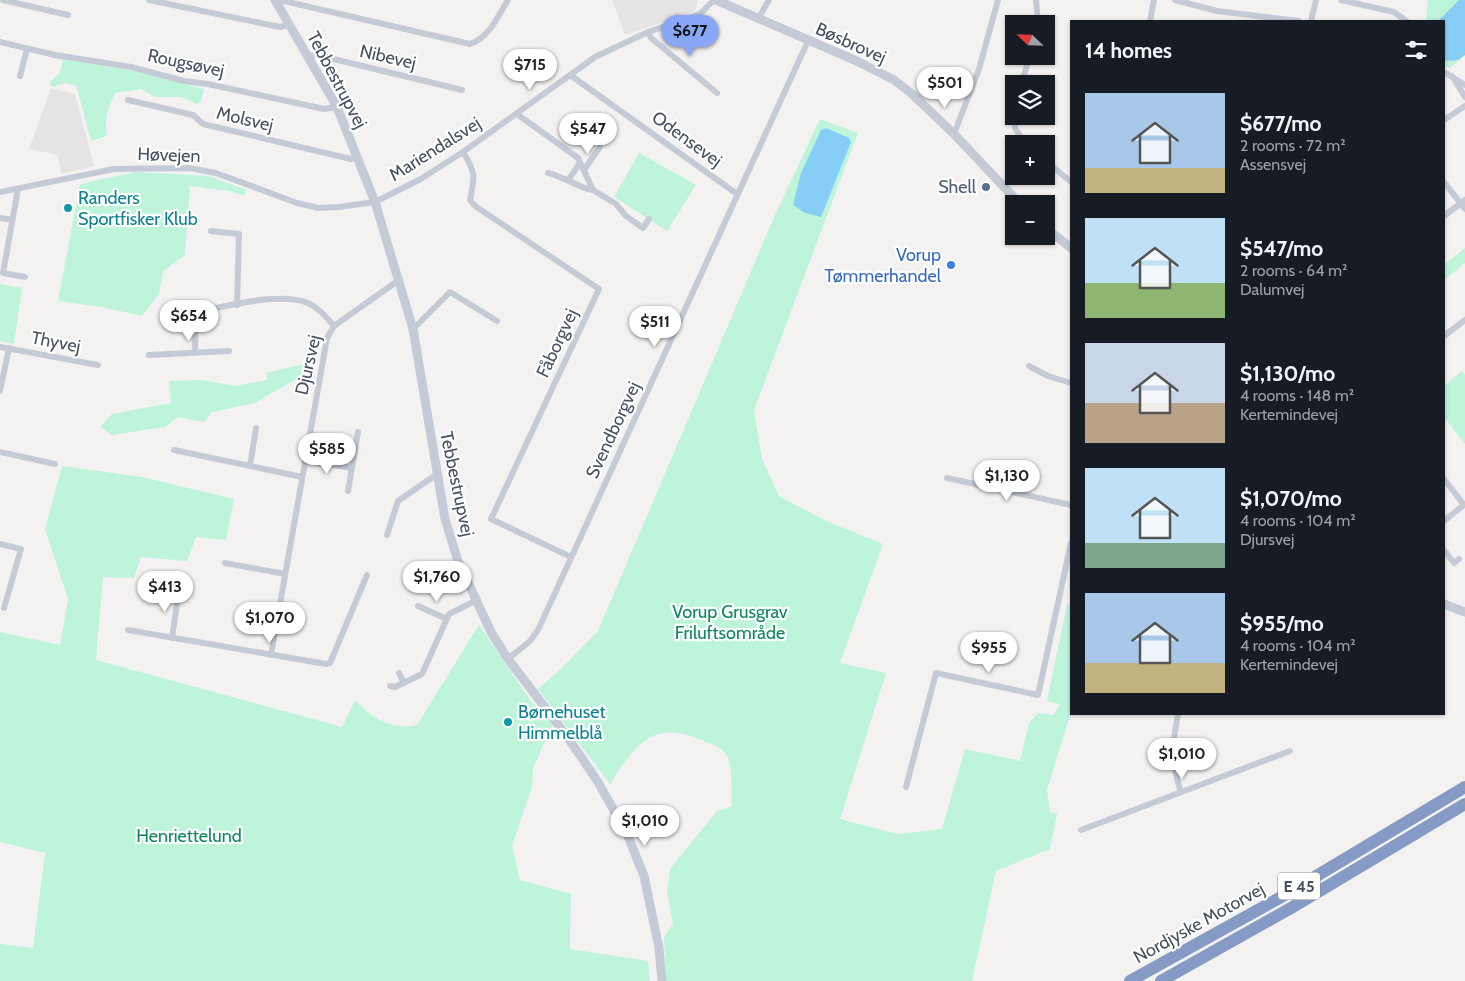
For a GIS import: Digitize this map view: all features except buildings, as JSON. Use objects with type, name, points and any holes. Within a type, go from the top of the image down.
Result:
[{"type":"highway","name":"Nordjyske Motorvej","points":[[1130,981],[1283,896],[1465,787]]},
{"type":"highway","name":"Nordjyske Motorvej","points":[[1161,981],[1291,908],[1465,804]]},
{"type":"street","points":[[3,0],[68,15]]},
{"type":"street","points":[[149,0],[280,27],[288,25]]},
{"type":"street","points":[[276,1],[284,1],[470,44],[485,36],[508,0]]},
{"type":"street","name":"Bøsbrovej","points":[[715,0],[858,62],[894,80],[911,93],[954,134],[1012,195]]},
{"type":"street","name":"Mariendalsvej","points":[[375,202],[419,180],[463,152],[595,57],[648,32],[700,14],[715,0]]},
{"type":"street","points":[[758,19],[769,0]]},
{"type":"street","points":[[954,134],[979,69],[998,0]]},
{"type":"street","points":[[1036,0],[1037,15]]},
{"type":"street","points":[[1150,20],[1154,0]]},
{"type":"street","points":[[1175,0],[1217,11],[1291,20]]},
{"type":"street","points":[[1311,20],[1316,0]]},
{"type":"street","points":[[1341,0],[1394,12],[1405,20]]},
{"type":"street","name":"Tebbestrupvej","points":[[276,1],[288,25],[337,107],[375,202],[413,329],[449,534],[475,601],[508,659],[566,735],[598,782],[626,834],[644,876],[659,948],[662,981]]},
{"type":"street","points":[[648,32],[651,38],[717,94]]},
{"type":"street","name":"Svendborgvej","points":[[508,659],[530,641],[538,630],[808,41]]},
{"type":"street","name":"Rougsøvej","points":[[0,42],[28,49],[131,67],[184,81],[208,84],[324,109],[337,107]]},
{"type":"street","points":[[20,76],[28,49]]},
{"type":"street","name":"Nibevej","points":[[307,56],[317,56],[462,90]]},
{"type":"street","points":[[1445,72],[1465,85]]},
{"type":"street","name":"Odensevej","points":[[570,75],[737,194]]},
{"type":"street","points":[[1452,76],[1465,98]]},
{"type":"street","name":"Molsvej","points":[[128,100],[193,115],[203,124],[352,159],[359,158]]},
{"type":"street","points":[[1445,119],[1465,106]]},
{"type":"street","points":[[517,114],[578,158],[593,190]]},
{"type":"street","points":[[584,170],[600,147]]},
{"type":"street","name":"Fåborgvej","points":[[463,152],[473,167],[475,178],[470,200],[475,206],[599,289],[491,519],[571,557]]},
{"type":"street","points":[[569,179],[580,163]]},
{"type":"street","name":"Høvejen","points":[[0,192],[114,169],[189,168],[216,173],[297,204],[339,207],[375,202]]},
{"type":"street","points":[[1055,168],[1070,179]]},
{"type":"street","points":[[548,173],[569,179],[586,190],[593,190],[616,204],[626,216],[643,228],[649,219]]},
{"type":"street","points":[[1445,183],[1463,202],[1465,210]]},
{"type":"street","points":[[18,189],[4,273],[25,277]]},
{"type":"street","points":[[1445,215],[1463,202]]},
{"type":"street","points":[[0,218],[12,220]]},
{"type":"street","points":[[211,231],[239,234],[237,304]]},
{"type":"street","points":[[1055,235],[1070,247]]},
{"type":"street","name":"Djursvej","points":[[271,655],[325,344],[334,326],[399,280]]},
{"type":"street","points":[[413,329],[450,292],[497,321]]},
{"type":"street","points":[[195,352],[196,312],[237,304],[281,298],[296,299],[321,311],[334,326]]},
{"type":"street","points":[[1445,335],[1465,320]]},
{"type":"street","name":"Thyvej","points":[[0,347],[98,365]]},
{"type":"street","name":"Thyvej","points":[[0,390],[9,348]]},
{"type":"street","points":[[150,355],[229,351]]},
{"type":"street","points":[[1029,366],[1048,376],[1070,383]]},
{"type":"street","points":[[250,466],[256,428]]},
{"type":"street","points":[[348,491],[358,432]]},
{"type":"street","points":[[174,450],[302,478]]},
{"type":"street","points":[[0,452],[55,464]]},
{"type":"street","points":[[305,460],[352,468]]},
{"type":"street","points":[[387,535],[398,501],[437,474]]},
{"type":"street","points":[[947,478],[1070,505]]},
{"type":"street","points":[[1445,479],[1465,505],[1445,520]]},
{"type":"street","points":[[0,544],[21,549],[4,608]]},
{"type":"street","points":[[906,787],[936,672],[1038,695],[1070,549]]},
{"type":"street","points":[[1445,551],[1454,563],[1459,559]]},
{"type":"street","points":[[225,563],[285,574]]},
{"type":"street","points":[[128,630],[326,664],[330,663],[367,575]]},
{"type":"street","points":[[172,638],[179,590]]},
{"type":"street","points":[[390,686],[395,687],[422,674],[447,618],[450,614],[475,601]]},
{"type":"street","points":[[1445,604],[1465,612]]},
{"type":"street","points":[[418,606],[447,618]]},
{"type":"street","points":[[399,673],[404,682]]},
{"type":"street","points":[[1178,715],[1172,750],[1173,768],[1181,792]]},
{"type":"street","points":[[1081,830],[1290,751]]},
{"type":"shaded area","points":[[612,0],[698,1],[695,11],[625,35]]},
{"type":"shaded area","points":[[51,88],[75,94],[94,166],[61,174],[58,155],[29,149]]},
{"type":"green space","points":[[1428,0],[1465,0],[1465,55],[1450,68],[1445,66],[1445,20],[1426,20]]},
{"type":"green space","points":[[63,59],[133,71],[204,89],[201,102],[197,104],[181,97],[155,97],[141,89],[115,93],[107,114],[107,136],[91,141],[76,85],[63,83],[54,87],[50,85],[51,81],[60,73]]},
{"type":"green space","name":"Vorup Grusgrav Friluftsområde","points":[[820,119],[858,133],[754,410],[762,459],[779,496],[826,521],[883,544],[840,663],[886,673],[840,819],[897,834],[942,829],[965,749],[1020,761],[1029,723],[1038,713],[1054,715],[1060,704],[1047,701],[1067,604],[1070,605],[1070,715],[1047,790],[1050,812],[1057,814],[1050,849],[996,871],[972,981],[666,981],[664,937],[673,924],[667,892],[670,869],[716,812],[732,806],[731,773],[727,756],[723,750],[716,746],[685,734],[670,732],[658,734],[647,739],[637,747],[610,784],[538,689],[562,668],[598,631],[775,215]]},
{"type":"green space","points":[[639,153],[696,185],[667,231],[614,197]]},
{"type":"green space","points":[[136,172],[208,176],[246,190],[244,196],[229,191],[190,186],[185,255],[163,271],[159,294],[142,316],[102,307],[58,301],[80,184]]},
{"type":"green space","points":[[1465,248],[1465,263],[1445,279],[1445,264]]},
{"type":"green space","points":[[0,284],[22,288],[14,344],[0,341]]},
{"type":"green space","points":[[308,363],[310,371],[255,403],[212,412],[204,422],[178,417],[165,427],[112,435],[100,427],[112,414],[171,403],[169,381],[202,380],[235,386],[267,380],[266,373]]},
{"type":"green space","points":[[1462,371],[1465,375],[1465,444],[1445,418],[1445,385]]},
{"type":"green space","name":"Henriettelund","points":[[62,466],[142,477],[234,499],[226,540],[196,537],[187,561],[141,557],[134,578],[103,577],[96,660],[342,727],[355,700],[368,713],[382,722],[407,726],[417,725],[479,625],[530,700],[553,724],[533,768],[532,787],[512,846],[520,880],[571,894],[570,949],[648,961],[650,981],[0,981],[0,944],[33,948],[45,853],[0,842],[0,632],[60,645],[68,599],[45,529]]},
{"type":"water","points":[[1459,0],[1465,0],[1465,55],[1460,59],[1445,60],[1445,20],[1439,20]]},
{"type":"water","points":[[826,128],[849,138],[851,142],[821,217],[805,213],[793,205],[801,173],[821,130]]},
{"type":"place","name":"Shell","points":[[986,187]]},
{"type":"place","name":"Randers Sportfisker Klub","points":[[68,208]]},
{"type":"place","name":"Vorup Tømmerhandel","points":[[951,265]]},
{"type":"place","name":"Børnehuset Himmelblå","points":[[508,722]]}]
